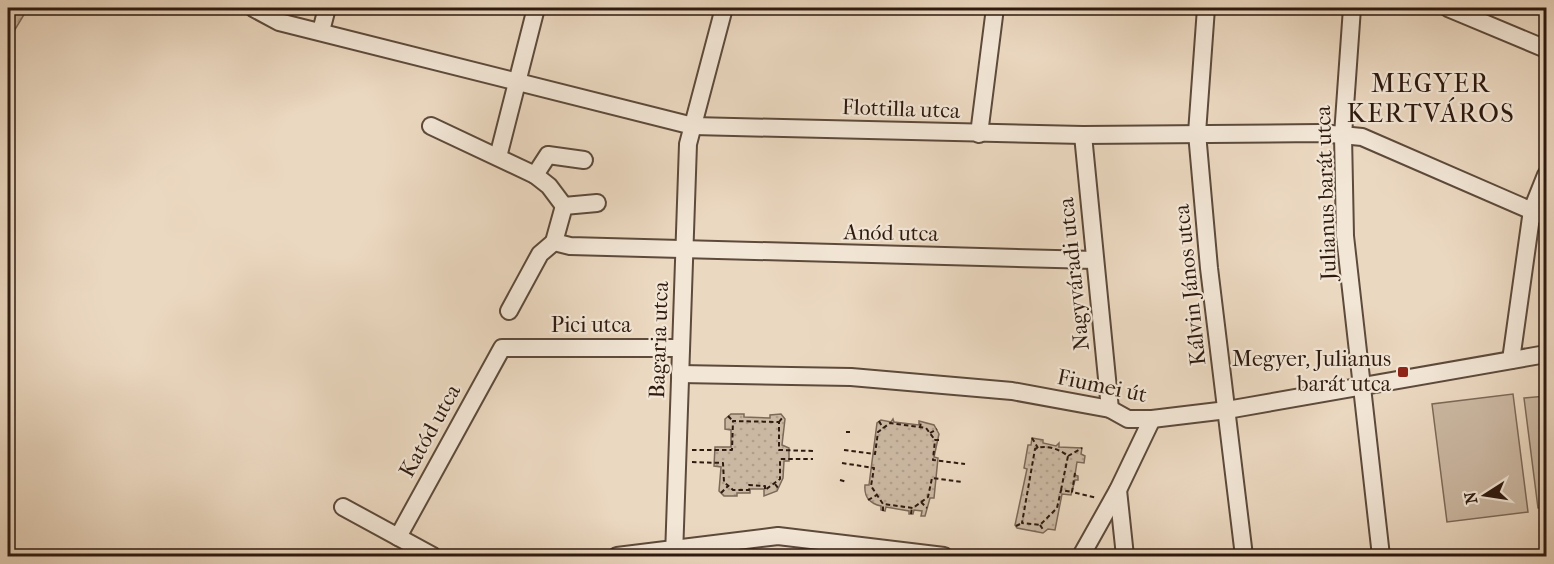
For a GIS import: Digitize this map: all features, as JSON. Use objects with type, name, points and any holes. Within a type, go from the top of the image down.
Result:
[{"type":"street","name":"Flottilla utca","points":[[253,8],[279,22],[693,126],[979,134],[1197,133],[1362,137],[1539,214]]},
{"type":"street","points":[[321,32],[327,8]]},
{"type":"street","points":[[498,157],[536,8]]},
{"type":"street","name":"Bagaria utca","points":[[674,553],[688,144],[724,8]]},
{"type":"street","points":[[979,134],[995,8]]},
{"type":"street","name":"Kálvin János utca","points":[[1206,8],[1197,133],[1209,268],[1244,556]]},
{"type":"street","name":"Julianus barát utca","points":[[1352,8],[1343,135],[1345,236],[1364,386],[1381,556]]},
{"type":"street","points":[[1448,8],[1546,49]]},
{"type":"street","points":[[431,126],[535,175],[549,186],[564,206]]},
{"type":"street","name":"Nagyváradi utca","points":[[1083,135],[1110,409]]},
{"type":"street","points":[[535,175],[548,155],[584,160]]},
{"type":"street","points":[[1511,360],[1546,175]]},
{"type":"street","points":[[564,206],[597,203]]},
{"type":"street","points":[[509,311],[540,254],[554,242],[564,206]]},
{"type":"street","name":"Anód utca","points":[[554,242],[570,246],[685,251],[1095,260]]},
{"type":"street","name":"Pici utca","points":[[502,348],[681,348]]},
{"type":"street","name":"Katód utca","points":[[398,537],[502,348]]},
{"type":"street","name":"Fiumei út","points":[[680,374],[851,377],[1012,391],[1110,409],[1128,419],[1152,419],[1227,410],[1546,354]]},
{"type":"street","points":[[1081,556],[1115,496],[1152,419]]},
{"type":"street","points":[[1115,496],[1125,556]]},
{"type":"street","points":[[343,507],[433,556]]},
{"type":"street","points":[[617,556],[674,553],[778,536],[944,556]]},
{"type":"path","points":[[677,456],[732,450],[733,422],[728,416]]},
{"type":"path","points":[[783,417],[779,422],[779,450],[814,451]]},
{"type":"path","points":[[892,424],[893,419]]},
{"type":"path","points":[[879,421],[883,428]]},
{"type":"path","points":[[920,428],[921,421]]},
{"type":"path","points":[[733,422],[779,422]]},
{"type":"path","points":[[844,450],[875,454],[878,432],[892,424],[926,428],[937,440],[933,460],[965,464]]},
{"type":"path","points":[[930,433],[937,429]]},
{"type":"path","points":[[1032,438],[1038,447]]},
{"type":"path","points":[[1038,447],[1057,449],[1068,456]]},
{"type":"path","points":[[1022,523],[1035,449],[1038,447]]},
{"type":"path","points":[[1040,525],[1057,508],[1068,456],[1082,448]]},
{"type":"path","points":[[677,456],[723,463],[724,482],[733,490],[748,490],[749,485],[765,486],[765,490],[775,484],[780,479],[780,459],[813,459]]},
{"type":"path","points":[[842,463],[874,468],[871,486],[883,504],[883,511]]},
{"type":"path","points":[[1072,492],[1075,472]]},
{"type":"path","points":[[883,504],[912,507],[930,493],[932,478],[962,482]]},
{"type":"path","points":[[840,480],[847,482]]},
{"type":"path","points":[[775,484],[779,489]]},
{"type":"path","points":[[721,493],[728,486]]},
{"type":"path","points":[[1061,490],[1115,496]]},
{"type":"path","points":[[930,493],[934,494]]},
{"type":"path","points":[[868,500],[877,495]]},
{"type":"path","points":[[921,502],[927,508]]},
{"type":"path","points":[[911,514],[912,507]]},
{"type":"path","points":[[1016,526],[1022,523],[1040,525],[1044,531]]},
{"type":"green space","points":[[8,8],[28,8],[8,41]]},
{"type":"green space","points":[[1513,394],[1528,512],[1447,522],[1432,404]]},
{"type":"green space","points":[[1546,396],[1546,507],[1538,508],[1524,398]]},
{"type":"green space","points":[[731,414],[770,418],[770,415],[781,414],[785,419],[782,445],[789,448],[789,461],[784,461],[783,478],[777,491],[764,496],[764,489],[750,489],[750,493],[724,496],[719,491],[721,467],[714,466],[715,447],[731,447],[731,430],[725,429],[725,419]]},
{"type":"green space","points":[[893,419],[894,422],[919,425],[919,421],[934,425],[939,434],[934,457],[938,458],[934,498],[930,498],[925,516],[921,516],[922,511],[914,510],[913,514],[909,514],[909,511],[886,507],[885,511],[881,510],[881,506],[870,501],[865,493],[865,485],[869,485],[877,423],[881,420],[891,422]]},
{"type":"green space","points":[[1032,438],[1056,446],[1059,443],[1059,447],[1082,448],[1081,454],[1085,456],[1084,463],[1077,462],[1075,475],[1078,476],[1078,480],[1075,480],[1071,495],[1062,494],[1055,530],[1048,529],[1043,533],[1017,528],[1015,525],[1027,469],[1024,468],[1028,445],[1031,445]]},
{"type":"place","name":"Megyer, Julianus barát utca","points":[[1403,372]]},
{"type":"district","name":"MEGYER KERTVÁROS","points":[[1431,98]]}]
